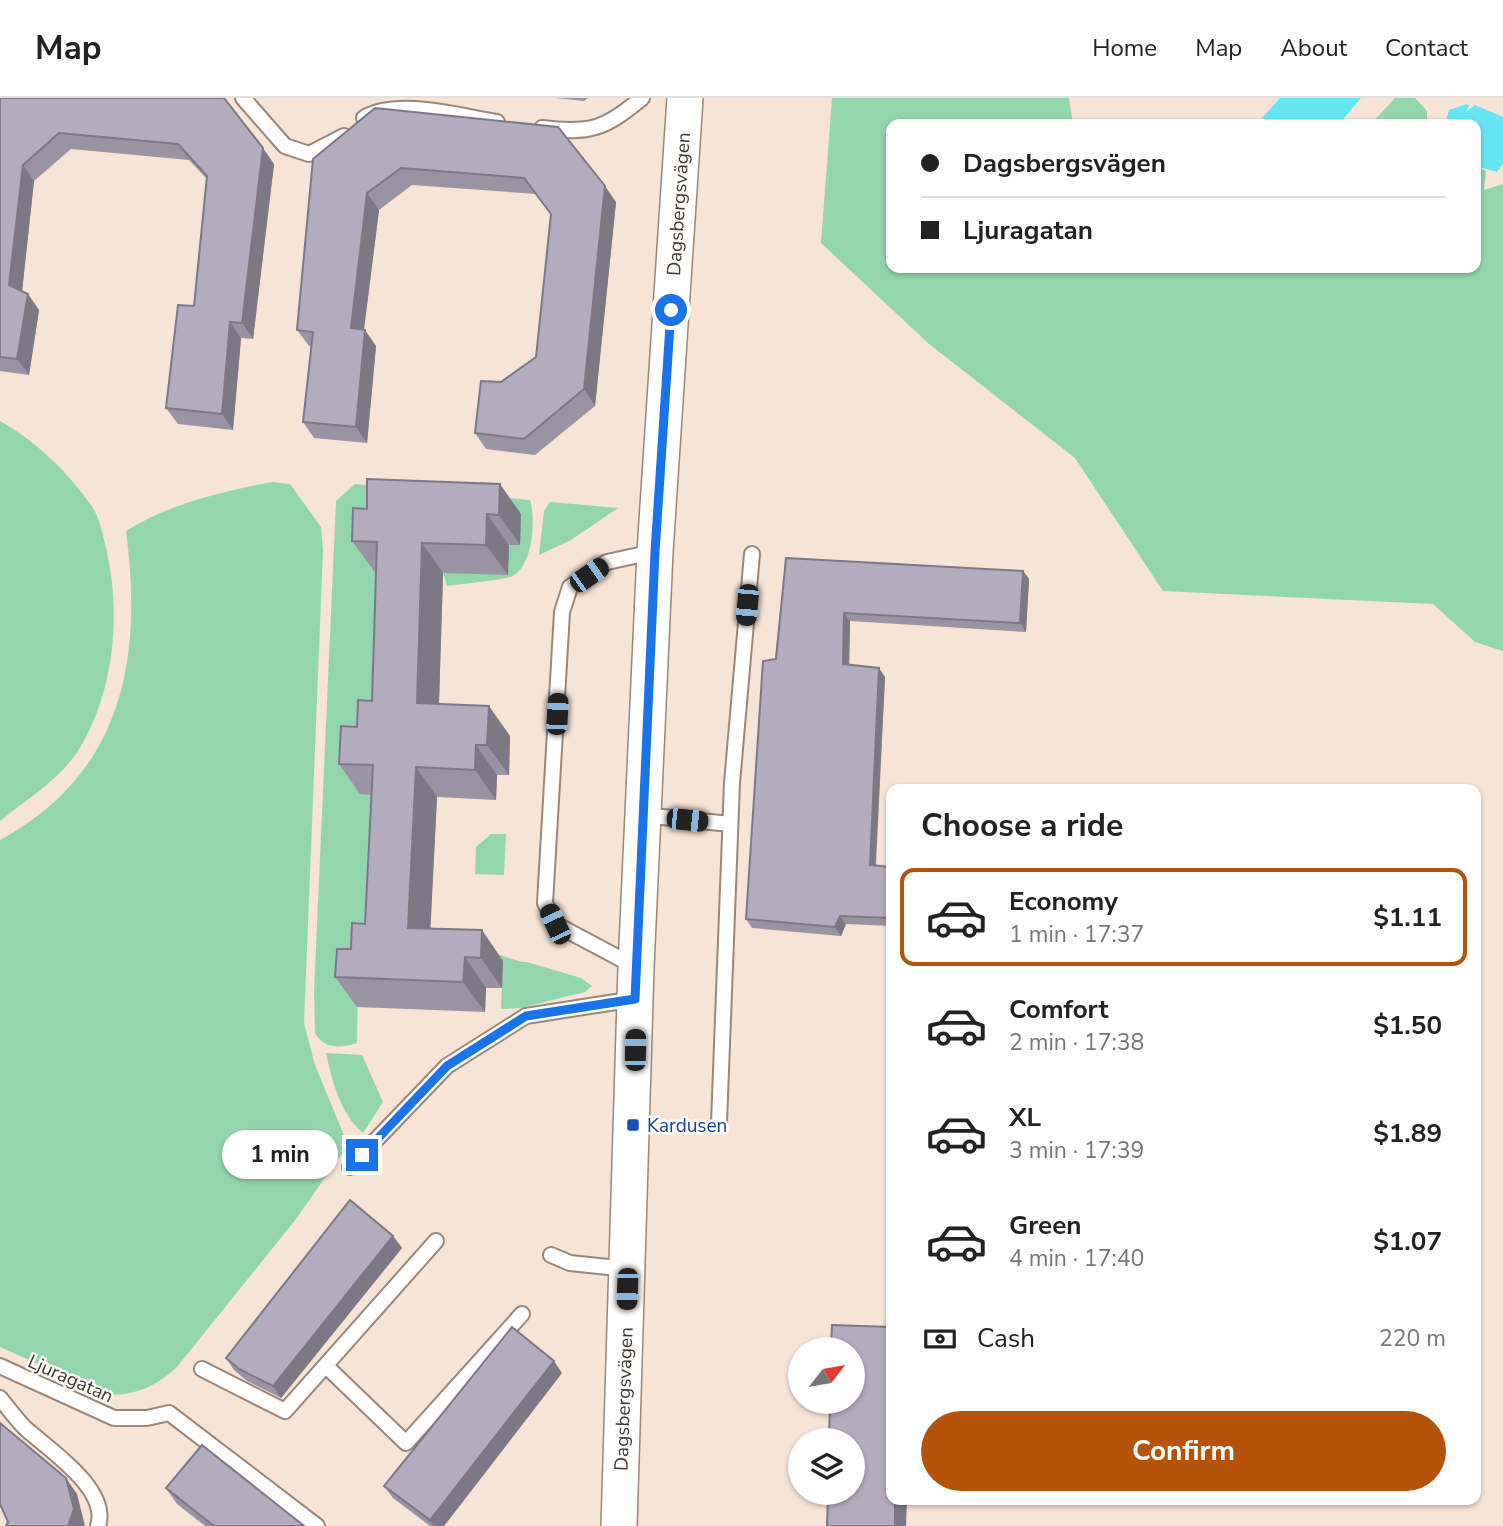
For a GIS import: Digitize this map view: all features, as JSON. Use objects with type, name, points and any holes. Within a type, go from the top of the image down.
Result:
[{"type":"street","name":"Dagsbergsvägen","points":[[619,1526],[636,983],[655,552],[685,98]]},
{"type":"lane","points":[[243,98],[285,146],[309,154],[326,147],[376,103],[517,125],[588,131],[619,117],[642,98]]},
{"type":"lane","points":[[636,983],[555,924],[545,903],[562,612],[570,587],[607,562],[655,552]]},
{"type":"lane","points":[[719,1123],[730,824],[752,554]]},
{"type":"lane","points":[[643,815],[730,824]]},
{"type":"lane","points":[[350,1167],[447,1066],[526,1016],[636,983]]},
{"type":"lane","points":[[202,1369],[285,1411],[436,1241]]},
{"type":"lane","points":[[551,1255],[570,1263],[627,1269]]},
{"type":"lane","points":[[326,1366],[406,1443],[522,1314]]},
{"type":"lane","name":"Ljuragatan","points":[[0,1366],[114,1418],[147,1418],[169,1413],[317,1526]]},
{"type":"lane","points":[[0,1398],[23,1426],[79,1474],[92,1494],[100,1519],[98,1526]]},
{"type":"green space","points":[[832,98],[1069,98],[1072,119],[886,119],[886,273],[1481,273],[1481,169],[1486,171],[1484,190],[1503,184],[1503,651],[1475,642],[1433,604],[1163,591],[1075,458],[929,344],[821,243]]},
{"type":"green space","points":[[1395,98],[1415,98],[1427,111],[1427,119],[1376,119]]},
{"type":"green space","points":[[0,421],[51,459],[84,495],[95,512],[111,574],[114,627],[99,707],[76,754],[51,781],[0,821]]},
{"type":"green space","points":[[272,482],[290,484],[321,527],[323,550],[304,1023],[315,1065],[348,1145],[296,1219],[177,1367],[146,1388],[108,1395],[0,1347],[0,840],[41,813],[74,782],[98,747],[116,709],[126,668],[131,624],[131,579],[126,531],[179,506]]},
{"type":"green space","points":[[355,484],[530,500],[533,530],[525,562],[513,576],[447,586],[443,573],[509,545],[519,545],[521,514],[398,572],[361,794],[394,796],[358,979],[357,1043],[339,1047],[328,1045],[315,1033],[314,992],[336,501]]},
{"type":"green space","points":[[550,502],[618,508],[571,540],[539,555],[544,511]]},
{"type":"green space","points":[[491,834],[506,834],[504,875],[475,874],[476,847]]},
{"type":"green space","points":[[450,936],[512,959],[581,978],[592,986],[585,992],[520,1008],[501,1009],[503,961]]},
{"type":"green space","points":[[326,1053],[362,1055],[383,1102],[363,1133],[343,1106],[334,1085]]},
{"type":"water","points":[[1280,98],[1361,98],[1343,119],[1262,118]]},
{"type":"water","points":[[1467,104],[1469,106],[1466,112],[1475,105],[1503,117],[1503,164],[1497,172],[1481,168],[1481,119],[1446,119],[1449,110]]},
{"type":"building","points":[[0,98],[224,98],[263,148],[242,323],[230,322],[222,414],[166,408],[178,305],[194,306],[207,176],[178,144],[59,133],[23,165],[9,285],[28,294],[17,359],[0,357]]},
{"type":"building","points":[[375,108],[558,127],[605,186],[584,389],[524,439],[475,433],[481,381],[501,382],[536,357],[551,214],[524,178],[401,168],[367,193],[351,328],[365,330],[356,427],[303,422],[313,332],[297,330],[313,159]]},
{"type":"building","points":[[367,479],[500,484],[499,515],[487,514],[486,545],[422,543],[417,703],[489,706],[487,745],[476,745],[475,770],[416,767],[408,928],[482,930],[481,958],[465,957],[463,982],[335,977],[337,949],[351,949],[352,923],[365,924],[373,765],[339,764],[341,726],[357,727],[358,700],[372,701],[377,542],[352,541],[353,508],[367,509]]},
{"type":"building","points":[[786,558],[1023,571],[1020,623],[844,613],[843,664],[879,668],[870,865],[886,867],[886,918],[840,916],[835,927],[746,919],[763,661],[776,659]]},
{"type":"building","points":[[350,1200],[393,1236],[273,1386],[239,1369],[226,1358]]},
{"type":"building","points":[[832,1325],[886,1327],[886,1505],[895,1505],[895,1526],[827,1526],[828,1505],[865,1505],[865,1428],[829,1428],[830,1414],[865,1414],[865,1337],[832,1337]]},
{"type":"building","points":[[512,1327],[554,1361],[430,1520],[384,1486]]},
{"type":"building","points":[[0,1423],[66,1478],[74,1509],[68,1526],[6,1526],[8,1522],[0,1504]]},
{"type":"building","points":[[202,1445],[304,1526],[214,1526],[166,1488]]},
{"type":"place","name":"Kardusen","points":[[633,1125]]},
{"type":"route","points":[[362,1155],[447,1066],[526,1016],[635,999],[655,552],[671,310]]}]
